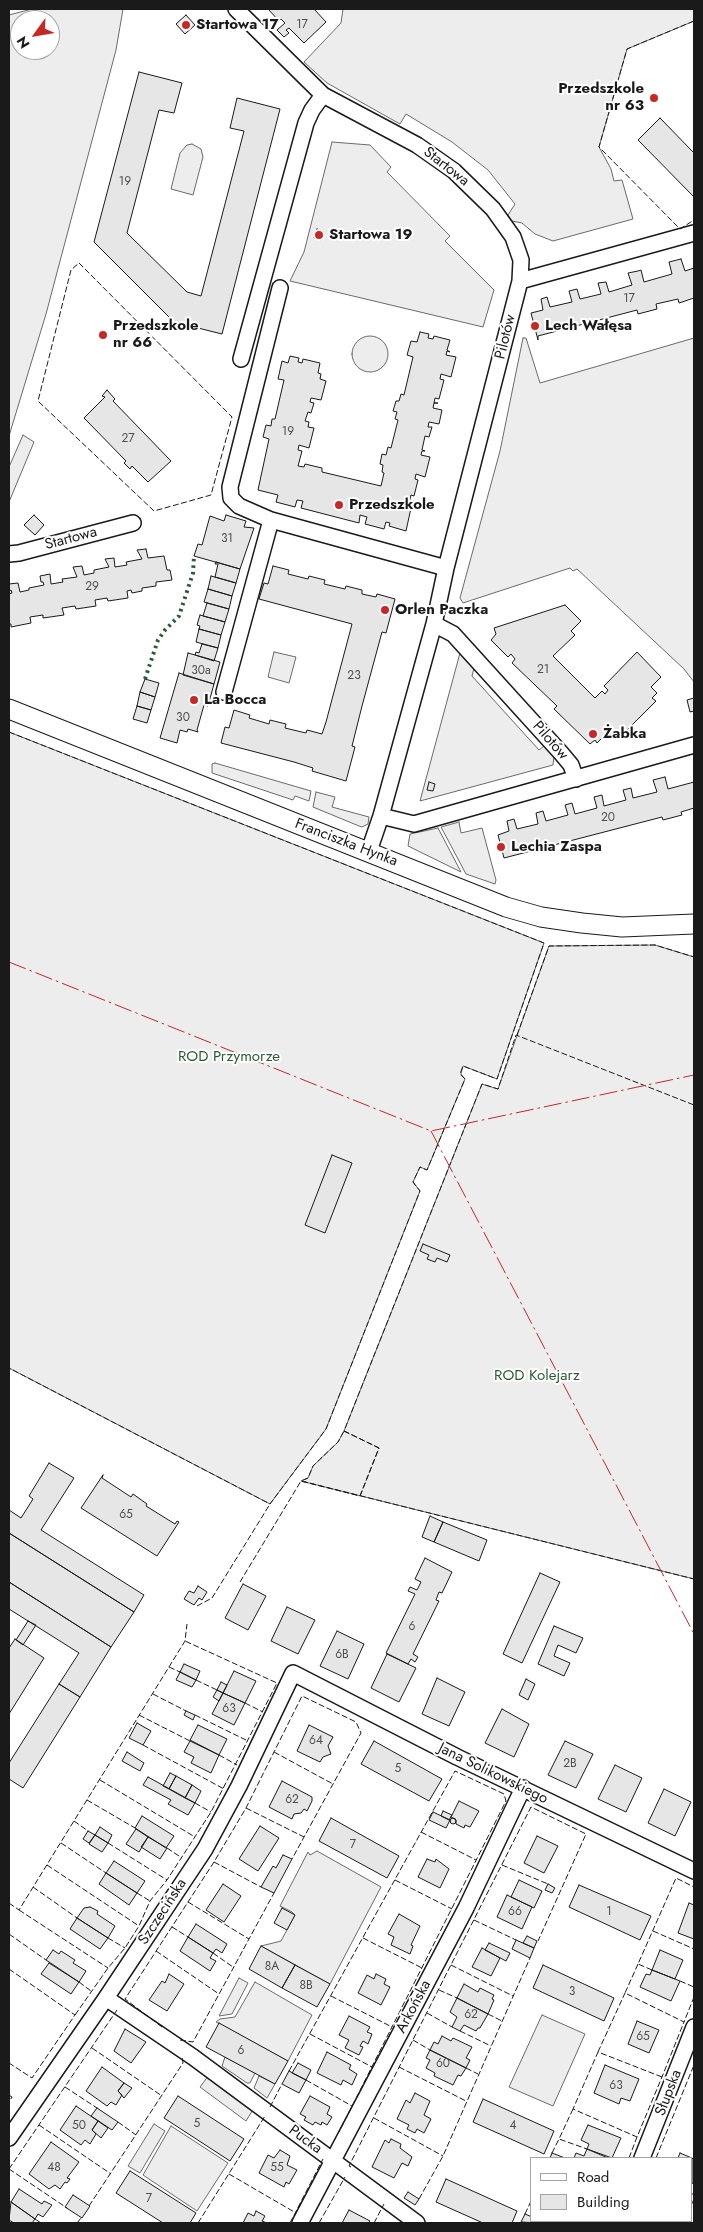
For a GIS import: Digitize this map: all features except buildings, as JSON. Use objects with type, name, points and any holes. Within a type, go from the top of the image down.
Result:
[{"type":"street","name":"Startowa","points":[[236,9],[323,95],[382,125],[439,158],[475,189],[493,209],[513,237],[521,260],[520,281]]},
{"type":"street","points":[[242,359],[306,123],[312,110],[323,95]]},
{"type":"street","points":[[520,281],[694,233]]},
{"type":"street","name":"Pilotów","points":[[369,851],[381,816],[434,624],[446,568],[520,281]]},
{"type":"street","points":[[280,288],[230,487],[231,498],[240,506],[271,520],[446,568]]},
{"type":"street","points":[[224,692],[271,520]]},
{"type":"street","name":"Startowa","points":[[9,554],[19,554],[133,523]]},
{"type":"street","name":"Pilotów","points":[[434,624],[453,634],[472,654],[562,753],[576,779]]},
{"type":"street","name":"Franciszka Hynka","points":[[9,709],[369,851],[481,898],[541,917],[622,927],[694,924]]},
{"type":"street","name":"Pilotów","points":[[381,816],[414,824],[694,745]]},
{"type":"street","name":"Jana Solikowskiego","points":[[294,1673],[694,1871]]},
{"type":"street","name":"Szczecińska","points":[[9,2138],[106,1998],[205,1849],[294,1673]]},
{"type":"street","name":"Arkońska","points":[[300,2223],[466,1908],[523,1788]]},
{"type":"street","name":"Pucka","points":[[106,1998],[193,2056],[417,2223]]},
{"type":"street","name":"Słupska","points":[[642,2157],[694,2027]]},
{"type":"shaded area","points":[[123,9],[116,50],[46,314],[9,436],[9,15],[10,60],[60,60],[60,10],[28,10]]},
{"type":"shaded area","points":[[343,9],[694,9],[694,21],[627,49],[599,147],[611,169],[614,181],[622,180],[633,219],[553,241],[535,234],[522,223],[512,221],[508,215],[515,204],[488,170],[452,142],[406,114],[400,124],[327,83],[304,62],[341,23]]},
{"type":"shaded area","points":[[332,142],[370,145],[391,167],[387,172],[450,236],[445,241],[494,290],[483,327],[290,281],[304,252]]},
{"type":"shaded area","points":[[192,144],[201,149],[203,157],[193,195],[171,189],[180,153],[187,145]]},
{"type":"shaded area","points":[[370,336],[377,337],[383,341],[387,347],[387,361],[383,367],[377,371],[370,372],[363,371],[357,367],[353,361],[352,354],[353,347],[357,341],[363,337]]},
{"type":"shaded area","points":[[523,338],[526,338],[540,383],[694,338],[694,682],[684,669],[577,569],[573,571],[570,568],[463,603],[460,598],[500,451]]},
{"type":"shaded area","points":[[23,435],[34,442],[9,502],[9,467]]},
{"type":"shaded area","points":[[274,652],[296,657],[289,683],[268,677]]},
{"type":"shaded area","points":[[460,653],[474,668],[472,676],[539,750],[544,746],[554,756],[553,765],[420,801]]},
{"type":"shaded area","name":"ROD Przymorze","points":[[9,732],[544,943],[497,1079],[463,1066],[461,1074],[465,1079],[427,1170],[420,1167],[413,1182],[420,1191],[326,1429],[270,1504],[9,1368]]},
{"type":"shaded area","points":[[215,763],[311,791],[309,801],[295,796],[293,800],[212,773],[212,764]]},
{"type":"shaded area","points":[[316,792],[335,797],[332,807],[369,817],[368,824],[362,827],[313,807]]},
{"type":"shaded area","points":[[459,822],[461,833],[482,828],[496,880],[495,884],[466,874],[441,827]]},
{"type":"shaded area","points":[[438,828],[461,872],[408,846],[410,834]]},
{"type":"shaded area","name":"ROD Kolejarz","points":[[655,945],[694,957],[694,1579],[301,1481],[308,1478],[313,1466],[338,1442],[344,1431],[482,1084],[498,1089],[549,946]]},
{"type":"shaded area","points":[[317,1851],[381,1887],[330,1984],[261,1946],[281,1941],[295,1915],[280,1906],[308,1852],[310,1855]]},
{"type":"shaded area","points":[[239,1978],[248,1983],[232,2014],[219,2016]]},
{"type":"shaded area","points":[[255,1982],[312,2015],[288,2061],[216,2022],[220,2019],[235,2017]]},
{"type":"shaded area","points":[[542,2015],[585,2034],[553,2106],[509,2087]]},
{"type":"shaded area","points":[[225,2057],[255,2073],[250,2083],[247,2083],[222,2066]]},
{"type":"shaded area","points":[[209,2075],[254,2108],[246,2121],[200,2087]]},
{"type":"shaded area","points":[[259,2076],[275,2084],[267,2098],[254,2088]]},
{"type":"shaded area","points":[[154,2124],[165,2131],[140,2173],[128,2166]]},
{"type":"shaded area","points":[[171,2126],[228,2163],[197,2211],[143,2175]]},
{"type":"hedge","points":[[145,679],[158,640],[179,616],[193,573],[194,556]]},
{"type":"fence","points":[[694,21],[627,49],[599,147],[680,229],[694,220]]},
{"type":"fence","points":[[79,263],[232,417],[211,495],[154,511],[38,401],[71,270],[79,263]]},
{"type":"fence","points":[[9,732],[544,943],[497,1079],[463,1066],[460,1074],[465,1079],[427,1170],[420,1167],[413,1182],[420,1191],[326,1429],[270,1504],[9,1368]]},
{"type":"fence","points":[[517,1035],[549,946],[655,945],[694,957]]},
{"type":"fence","points":[[360,1496],[379,1448],[344,1431],[482,1084],[498,1089],[516,1035],[694,1105]]},
{"type":"fence","points":[[344,1431],[379,1448],[360,1496],[301,1481],[308,1478],[313,1466],[338,1442],[344,1431]]},
{"type":"fence","points":[[240,1582],[301,1481],[694,1579]]},
{"type":"fence","points":[[197,1606],[212,1598],[270,1504]]},
{"type":"fence","points":[[9,1903],[19,1910],[185,1641],[187,1624]]},
{"type":"fence","points":[[75,2015],[108,1968],[125,1948],[139,1926],[150,1901],[167,1880],[211,1812],[277,1683],[185,1641]]},
{"type":"fence","points":[[169,1667],[180,1672]]},
{"type":"fence","points":[[196,1680],[217,1690]]},
{"type":"fence","points":[[153,1694],[186,1711]]},
{"type":"fence","points":[[162,2027],[125,1999],[214,1862],[246,1808],[302,1696],[356,1722],[361,1733],[292,1859]]},
{"type":"fence","points":[[245,1703],[263,1712]]},
{"type":"fence","points":[[139,1715],[190,1741]]},
{"type":"fence","points":[[195,1715],[248,1741]]},
{"type":"fence","points":[[143,1745],[224,1789]]},
{"type":"fence","points":[[274,1752],[333,1784]]},
{"type":"fence","points":[[219,1755],[237,1765]]},
{"type":"fence","points":[[289,2071],[455,1771],[504,1794],[506,1801],[339,2132]]},
{"type":"fence","points":[[100,1780],[195,1837]]},
{"type":"fence","points":[[87,1800],[135,1828]]},
{"type":"fence","points":[[195,1803],[211,1812]]},
{"type":"fence","points":[[351,2167],[349,2166],[531,1807],[586,1834],[538,1941]]},
{"type":"fence","points":[[246,1808],[304,1837]]},
{"type":"fence","points":[[74,1821],[88,1831]]},
{"type":"fence","points":[[421,1832],[476,1860]]},
{"type":"fence","points":[[61,1843],[106,1873]]},
{"type":"fence","points":[[108,1843],[167,1880]]},
{"type":"fence","points":[[167,1848],[182,1858]]},
{"type":"fence","points":[[214,1862],[261,1887]]},
{"type":"fence","points":[[47,1865],[139,1926]]},
{"type":"fence","points":[[502,1865],[548,1884]]},
{"type":"fence","points":[[652,1970],[638,1964],[676,1878],[694,1887]]},
{"type":"fence","points":[[395,1880],[452,1909]]},
{"type":"fence","points":[[33,1887],[77,1918]]},
{"type":"fence","points":[[137,1893],[150,1901]]},
{"type":"fence","points":[[180,2040],[193,2042],[274,1893]]},
{"type":"fence","points":[[188,1902],[249,1939]]},
{"type":"fence","points":[[19,1910],[108,1968]]},
{"type":"fence","points":[[474,1920],[516,1940]]},
{"type":"fence","points":[[172,1927],[188,1937]]},
{"type":"fence","points":[[653,1931],[694,1949]]},
{"type":"fence","points":[[9,1934],[46,1960]]},
{"type":"fence","points":[[108,1938],[125,1948]]},
{"type":"fence","points":[[363,1938],[422,1968]]},
{"type":"fence","points":[[156,1951],[219,1994]]},
{"type":"fence","points":[[213,1953],[233,1967]]},
{"type":"fence","points":[[419,2199],[443,2156],[530,1958]]},
{"type":"fence","points":[[638,1964],[625,1993],[684,2022],[694,1997]]},
{"type":"fence","points":[[451,1965],[513,1996]]},
{"type":"fence","points":[[9,1969],[75,2015],[32,2078],[9,2063]]},
{"type":"fence","points":[[680,1981],[694,1987]]},
{"type":"fence","points":[[79,1982],[91,1991]]},
{"type":"fence","points":[[439,1990],[457,1998]]},
{"type":"fence","points":[[598,2052],[625,1993]]},
{"type":"fence","points":[[331,1996],[392,2027]]},
{"type":"fence","points":[[9,2169],[117,2010]]},
{"type":"fence","points":[[427,2013],[452,2027]]},
{"type":"fence","points":[[488,2014],[502,2021]]},
{"type":"fence","points":[[662,2077],[598,2052],[573,2109],[637,2137],[662,2077],[684,2022]]},
{"type":"fence","points":[[460,2031],[491,2046]]},
{"type":"fence","points":[[310,2034],[372,2067]]},
{"type":"fence","points":[[413,2040],[430,2050]]},
{"type":"fence","points":[[92,2048],[162,2096]]},
{"type":"fence","points":[[89,2206],[183,2063],[182,2056]]},
{"type":"fence","points":[[656,2157],[694,2065]]},
{"type":"fence","points":[[399,2067],[466,2101]]},
{"type":"fence","points":[[466,2068],[478,2074]]},
{"type":"fence","points":[[306,2080],[352,2106]]},
{"type":"fence","points":[[270,2107],[282,2084]]},
{"type":"fence","points":[[65,2087],[97,2108]]},
{"type":"fence","points":[[9,2095],[12,2097],[9,2102]]},
{"type":"fence","points":[[573,2109],[559,2139],[587,2149]]},
{"type":"fence","points":[[198,2223],[265,2116]]},
{"type":"fence","points":[[374,2118],[443,2156]]},
{"type":"fence","points":[[118,2122],[136,2135]]},
{"type":"fence","points":[[39,2125],[111,2174]]},
{"type":"fence","points":[[629,2157],[637,2137]]},
{"type":"fence","points":[[552,2153],[559,2139]]},
{"type":"fence","points":[[290,2223],[323,2159]]},
{"type":"fence","points":[[9,2169],[67,2208]]},
{"type":"fence","points":[[229,2174],[296,2213]]},
{"type":"fence","points":[[319,2223],[345,2177]]},
{"type":"fence","points":[[525,2214],[530,2203]]},
{"type":"fence","points":[[374,2223],[384,2204]]},
{"type":"fence","points":[[77,2223],[81,2218],[79,2217]]},
{"type":"fence","points":[[35,2219],[41,2223]]},
{"type":"power","points":[[9,962],[431,1131],[694,1075]]},
{"type":"power","points":[[431,1131],[694,1634]]},
{"type":"place","name":"Startowa 17","points":[[186,25]]},
{"type":"place","name":"Przedszkole nr 63","points":[[654,98]]},
{"type":"place","name":"Startowa 19","points":[[319,235]]},
{"type":"place","name":"Lech Wałęsa","points":[[535,326]]},
{"type":"place","name":"Przedszkole nr 66","points":[[103,335]]},
{"type":"place","name":"Przedszkole","points":[[339,505]]},
{"type":"place","name":"Orlen Paczka","points":[[385,610]]},
{"type":"place","name":"La Bocca","points":[[194,700]]},
{"type":"place","name":"Żabka","points":[[593,734]]},
{"type":"place","name":"Lechia Zaspa","points":[[501,847]]}]
